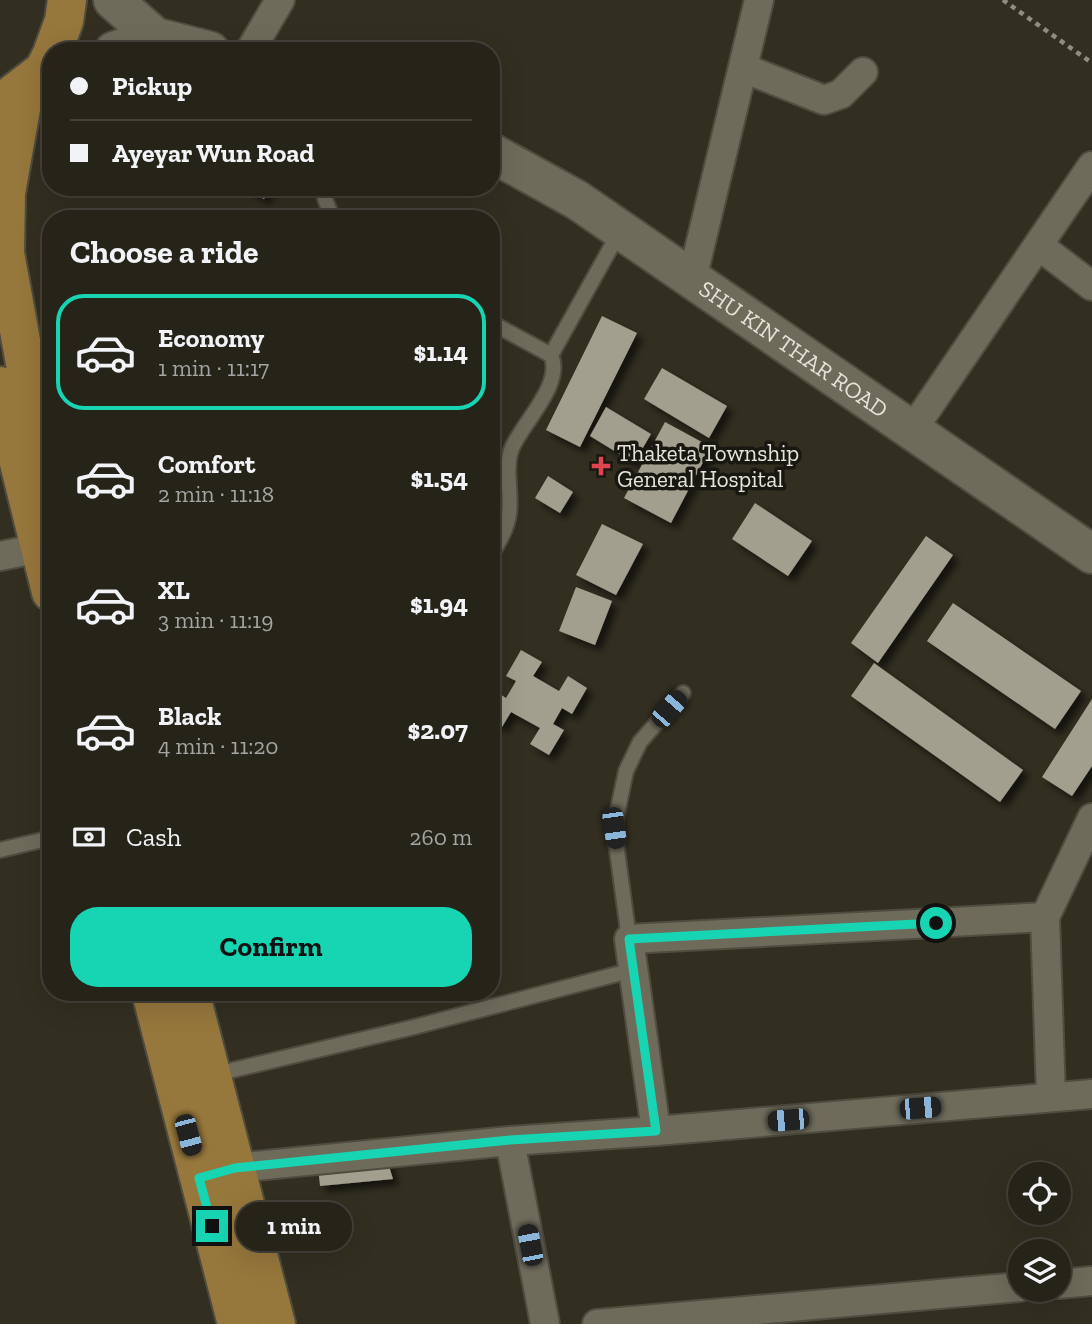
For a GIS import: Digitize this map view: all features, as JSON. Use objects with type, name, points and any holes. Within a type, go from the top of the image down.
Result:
[{"type":"main road","points":[[53,42],[64,20],[66,0]]},
{"type":"main road","points":[[37,72],[6,192],[5,253],[14,396],[42,556]]},
{"type":"main road","points":[[14,396],[42,442]]},
{"type":"main road","points":[[154,1001],[276,1324]]},
{"type":"main road","points":[[192,1001],[210,1075],[217,1173],[237,1324]]},
{"type":"street","points":[[113,0],[155,37],[175,42]]},
{"type":"street","points":[[255,42],[280,0]]},
{"type":"street","points":[[691,279],[759,0]]},
{"type":"street","points":[[140,42],[155,37]]},
{"type":"street","points":[[743,68],[824,100],[841,94],[863,72]]},
{"type":"street","name":"SHU KIN THAR ROAD","points":[[500,157],[578,200],[1092,554]]},
{"type":"street","points":[[913,429],[1092,166]]},
{"type":"street","points":[[1038,245],[1092,286]]},
{"type":"street","points":[[0,556],[40,548]]},
{"type":"street","points":[[1051,1097],[1045,917],[1092,818]]},
{"type":"street","points":[[656,1131],[629,939],[1045,917]]},
{"type":"street","points":[[217,1173],[510,1140],[656,1131],[1092,1094]]},
{"type":"street","points":[[510,1140],[545,1324]]},
{"type":"street","points":[[1071,1283],[1092,1281]]},
{"type":"street","points":[[597,1324],[1008,1288]]},
{"type":"lane","points":[[500,539],[509,514],[509,463],[512,449],[549,386],[554,373],[551,355],[621,230]]},
{"type":"lane","points":[[500,327],[551,355]]},
{"type":"lane","points":[[629,939],[614,828],[626,771],[640,742],[683,693]]},
{"type":"lane","points":[[0,850],[42,840]]},
{"type":"lane","points":[[210,1075],[427,1024],[633,970]]},
{"type":"path","points":[[1003,0],[1092,63]]},
{"type":"building","points":[[602,316],[637,333],[580,447],[546,430]]},
{"type":"building","points":[[662,368],[727,406],[709,438],[644,399]]},
{"type":"building","points":[[606,407],[651,434],[634,463],[590,436]]},
{"type":"building","points":[[665,422],[711,447],[671,523],[624,498]]},
{"type":"building","points":[[548,476],[573,492],[560,513],[535,498]]},
{"type":"building","points":[[755,503],[812,541],[788,576],[732,539]]},
{"type":"building","points":[[602,524],[643,544],[616,595],[576,575]]},
{"type":"building","points":[[926,536],[953,555],[878,663],[851,643]]},
{"type":"building","points":[[576,587],[612,601],[595,645],[559,631]]},
{"type":"building","points":[[953,603],[1081,691],[1055,729],[927,641]]},
{"type":"building","points":[[521,650],[542,662],[533,676],[559,691],[568,676],[587,688],[572,714],[562,708],[553,724],[564,730],[549,755],[530,744],[540,728],[511,712],[502,727],[500,726],[500,694],[506,698],[516,681],[506,676]]},
{"type":"building","points":[[874,663],[1023,770],[1000,802],[851,696]]},
{"type":"building","points":[[1092,699],[1092,766],[1072,796],[1042,777]]},
{"type":"building","points":[[387,1160],[393,1179],[320,1186],[318,1167]]},
{"type":"place","name":"Thaketa Township General Hospital","points":[[601,466]]},
{"type":"route","points":[[212,1226],[199,1178],[235,1168],[510,1140],[656,1131],[629,939],[936,923]]}]
